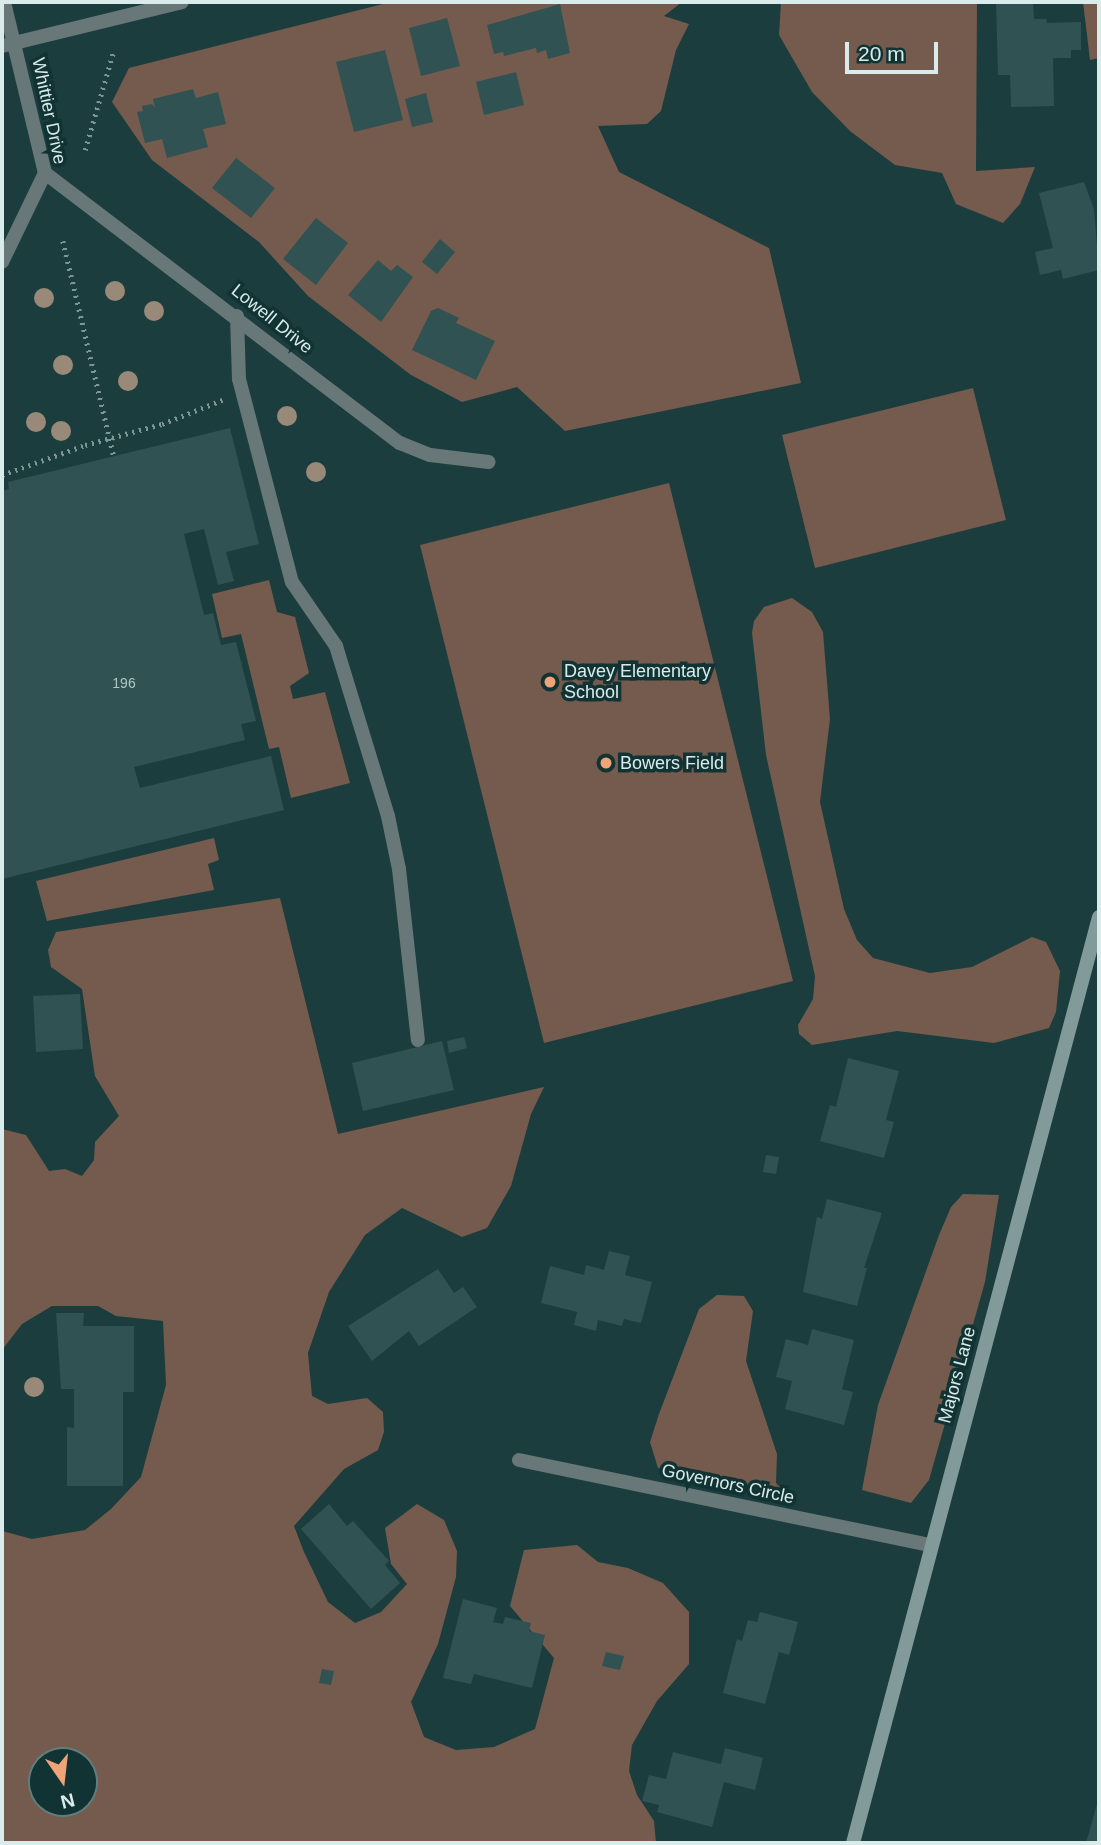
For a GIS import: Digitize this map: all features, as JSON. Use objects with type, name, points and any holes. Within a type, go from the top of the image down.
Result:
[{"type":"street","name":"Whittier Drive","points":[[2,262],[45,173],[8,44],[4,2]]},
{"type":"street","points":[[8,44],[182,2]]},
{"type":"street","name":"Lowell Drive","points":[[45,173],[237,316],[400,443],[430,455],[489,462]]},
{"type":"street","points":[[237,316],[239,379],[292,582],[336,646],[388,816],[399,869],[418,1040]]},
{"type":"street","name":"Majors Lane","points":[[853,1843],[1099,917]]},
{"type":"street","name":"Governors Circle","points":[[519,1460],[930,1545]]},
{"type":"path","points":[[85,149],[113,53]]},
{"type":"path","points":[[63,241],[114,456]]},
{"type":"path","points":[[2,475],[110,438],[162,424],[211,402]]},
{"type":"shaded area","points":[[391,2],[682,2],[664,16],[689,24],[676,50],[661,111],[647,124],[598,126],[619,172],[769,248],[801,383],[565,431],[517,387],[462,402],[411,375],[308,296],[259,242],[152,160],[112,102],[129,68]]},
{"type":"shaded area","points":[[781,2],[977,2],[976,171],[1035,167],[1020,204],[1003,223],[956,204],[942,173],[895,165],[850,131],[812,92],[779,35]]},
{"type":"shaded area","points":[[1083,2],[1099,2],[1099,58],[1090,60]]},
{"type":"shaded area","points":[[973,388],[1006,520],[815,568],[782,435]]},
{"type":"shaded area","name":"Bowers Field","points":[[669,483],[793,981],[544,1043],[420,545]]},
{"type":"shaded area","points":[[269,580],[277,612],[295,617],[309,673],[290,686],[293,699],[325,692],[350,783],[291,798],[279,747],[269,749],[241,634],[222,638],[212,594]]},
{"type":"shaded area","points":[[792,598],[812,612],[823,632],[830,719],[820,802],[844,909],[857,940],[873,958],[930,973],[972,967],[1032,937],[1046,942],[1060,971],[1056,1012],[1049,1028],[994,1043],[897,1031],[812,1045],[799,1034],[798,1025],[813,999],[815,976],[766,755],[752,633],[754,621],[764,607]]},
{"type":"shaded area","points":[[214,838],[219,860],[208,864],[214,890],[47,921],[36,881]]},
{"type":"shaded area","points":[[280,898],[338,1134],[544,1087],[531,1114],[511,1186],[487,1228],[462,1237],[402,1208],[365,1235],[329,1292],[308,1353],[312,1396],[328,1404],[367,1398],[383,1412],[384,1432],[378,1450],[344,1469],[294,1526],[328,1602],[355,1623],[381,1612],[407,1584],[391,1564],[385,1528],[417,1504],[444,1520],[457,1551],[456,1577],[438,1644],[411,1702],[424,1737],[456,1750],[494,1747],[535,1729],[554,1658],[510,1606],[524,1550],[577,1545],[598,1562],[628,1568],[663,1583],[689,1612],[689,1664],[657,1701],[632,1745],[629,1771],[637,1795],[654,1821],[656,1843],[2,1843],[2,1531],[32,1539],[85,1530],[111,1509],[141,1477],[166,1385],[163,1321],[116,1316],[98,1306],[52,1306],[22,1324],[2,1350],[2,1129],[26,1135],[49,1171],[65,1169],[82,1176],[94,1160],[95,1142],[119,1116],[95,1076],[82,989],[51,967],[48,950],[56,932]]},
{"type":"shaded area","points":[[963,1194],[999,1195],[985,1282],[929,1480],[911,1503],[862,1490],[878,1405],[939,1235],[951,1207]]},
{"type":"shaded area","points":[[717,1295],[744,1296],[753,1311],[746,1361],[777,1454],[776,1483],[787,1494],[658,1468],[650,1442],[659,1414],[699,1309]]},
{"type":"building","points":[[996,2],[1033,2],[1034,19],[1046,19],[1047,23],[1081,22],[1081,50],[1071,50],[1071,58],[1053,58],[1054,106],[1011,107],[1010,75],[998,75]]},
{"type":"building","points":[[560,4],[570,53],[548,59],[546,50],[537,53],[536,48],[504,56],[503,52],[494,54],[487,25]]},
{"type":"building","points":[[447,18],[460,66],[421,76],[409,28]]},
{"type":"building","points":[[385,50],[403,120],[354,132],[336,62]]},
{"type":"building","points":[[516,72],[524,105],[484,115],[476,82]]},
{"type":"building","points":[[193,89],[196,98],[218,92],[226,124],[203,129],[208,147],[167,158],[162,139],[145,143],[137,112],[143,111],[142,106],[152,104],[155,108],[153,99]]},
{"type":"building","points":[[426,93],[433,122],[412,127],[405,99]]},
{"type":"building","points":[[236,158],[275,188],[251,218],[212,188]]},
{"type":"building","points":[[1084,182],[1094,209],[1099,270],[1063,279],[1061,270],[1040,275],[1035,252],[1053,248],[1039,193]]},
{"type":"building","points":[[316,218],[348,243],[316,285],[283,259]]},
{"type":"building","points":[[440,239],[455,252],[437,274],[422,262]]},
{"type":"building","points":[[378,260],[391,271],[397,265],[413,277],[381,322],[348,295]]},
{"type":"building","points":[[438,308],[459,318],[456,323],[495,341],[476,380],[412,350],[431,311]]},
{"type":"building","points":[[230,428],[259,544],[226,552],[234,581],[218,585],[204,529],[184,534],[204,615],[213,613],[221,645],[236,642],[256,721],[241,724],[245,740],[134,767],[140,788],[271,756],[284,810],[2,879],[2,491],[9,489],[8,482]]},
{"type":"building","points":[[80,994],[83,1049],[36,1052],[33,996]]},
{"type":"building","points":[[464,1037],[467,1048],[449,1053],[447,1041]]},
{"type":"building","points":[[442,1041],[454,1090],[363,1111],[352,1063]]},
{"type":"building","points":[[848,1058],[899,1071],[886,1120],[894,1122],[884,1158],[820,1141],[830,1105],[836,1107]]},
{"type":"building","points":[[766,1155],[779,1157],[776,1174],[763,1172]]},
{"type":"building","points":[[827,1199],[882,1213],[864,1268],[867,1268],[857,1306],[803,1292],[817,1217],[822,1219]]},
{"type":"building","points":[[609,1251],[630,1256],[625,1275],[652,1282],[641,1323],[624,1319],[622,1326],[598,1320],[596,1331],[574,1325],[577,1312],[541,1303],[550,1266],[584,1275],[586,1265],[604,1270]]},
{"type":"building","points":[[438,1269],[454,1293],[463,1287],[477,1307],[419,1346],[409,1331],[372,1361],[348,1326]]},
{"type":"building","points":[[56,1313],[84,1313],[83,1326],[134,1326],[134,1392],[123,1392],[123,1486],[67,1486],[67,1427],[74,1428],[74,1389],[61,1389]]},
{"type":"building","points":[[812,1329],[854,1340],[842,1389],[853,1392],[844,1425],[785,1409],[792,1381],[776,1377],[786,1339],[808,1345]]},
{"type":"building","points":[[329,1504],[347,1526],[353,1521],[389,1561],[385,1565],[400,1583],[371,1609],[301,1529]]},
{"type":"building","points":[[463,1599],[497,1608],[493,1622],[503,1624],[505,1617],[531,1623],[529,1631],[545,1635],[532,1688],[474,1674],[471,1684],[443,1678]]},
{"type":"building","points":[[760,1612],[798,1622],[789,1655],[779,1652],[765,1704],[723,1693],[737,1639],[742,1641],[748,1620],[757,1622]]},
{"type":"building","points":[[606,1652],[624,1656],[620,1670],[602,1666]]},
{"type":"building","points":[[322,1669],[334,1671],[331,1685],[319,1683]]},
{"type":"building","points":[[725,1748],[763,1758],[755,1790],[724,1782],[712,1827],[657,1812],[659,1805],[642,1801],[649,1775],[666,1779],[673,1752],[721,1764]]},
{"type":"building","points":[[1097,1804],[1099,1843],[1086,1843]]},
{"type":"place","name":"Davey Elementary School","points":[[550,682]]},
{"type":"place","name":"Bowers Field","points":[[606,763]]}]
